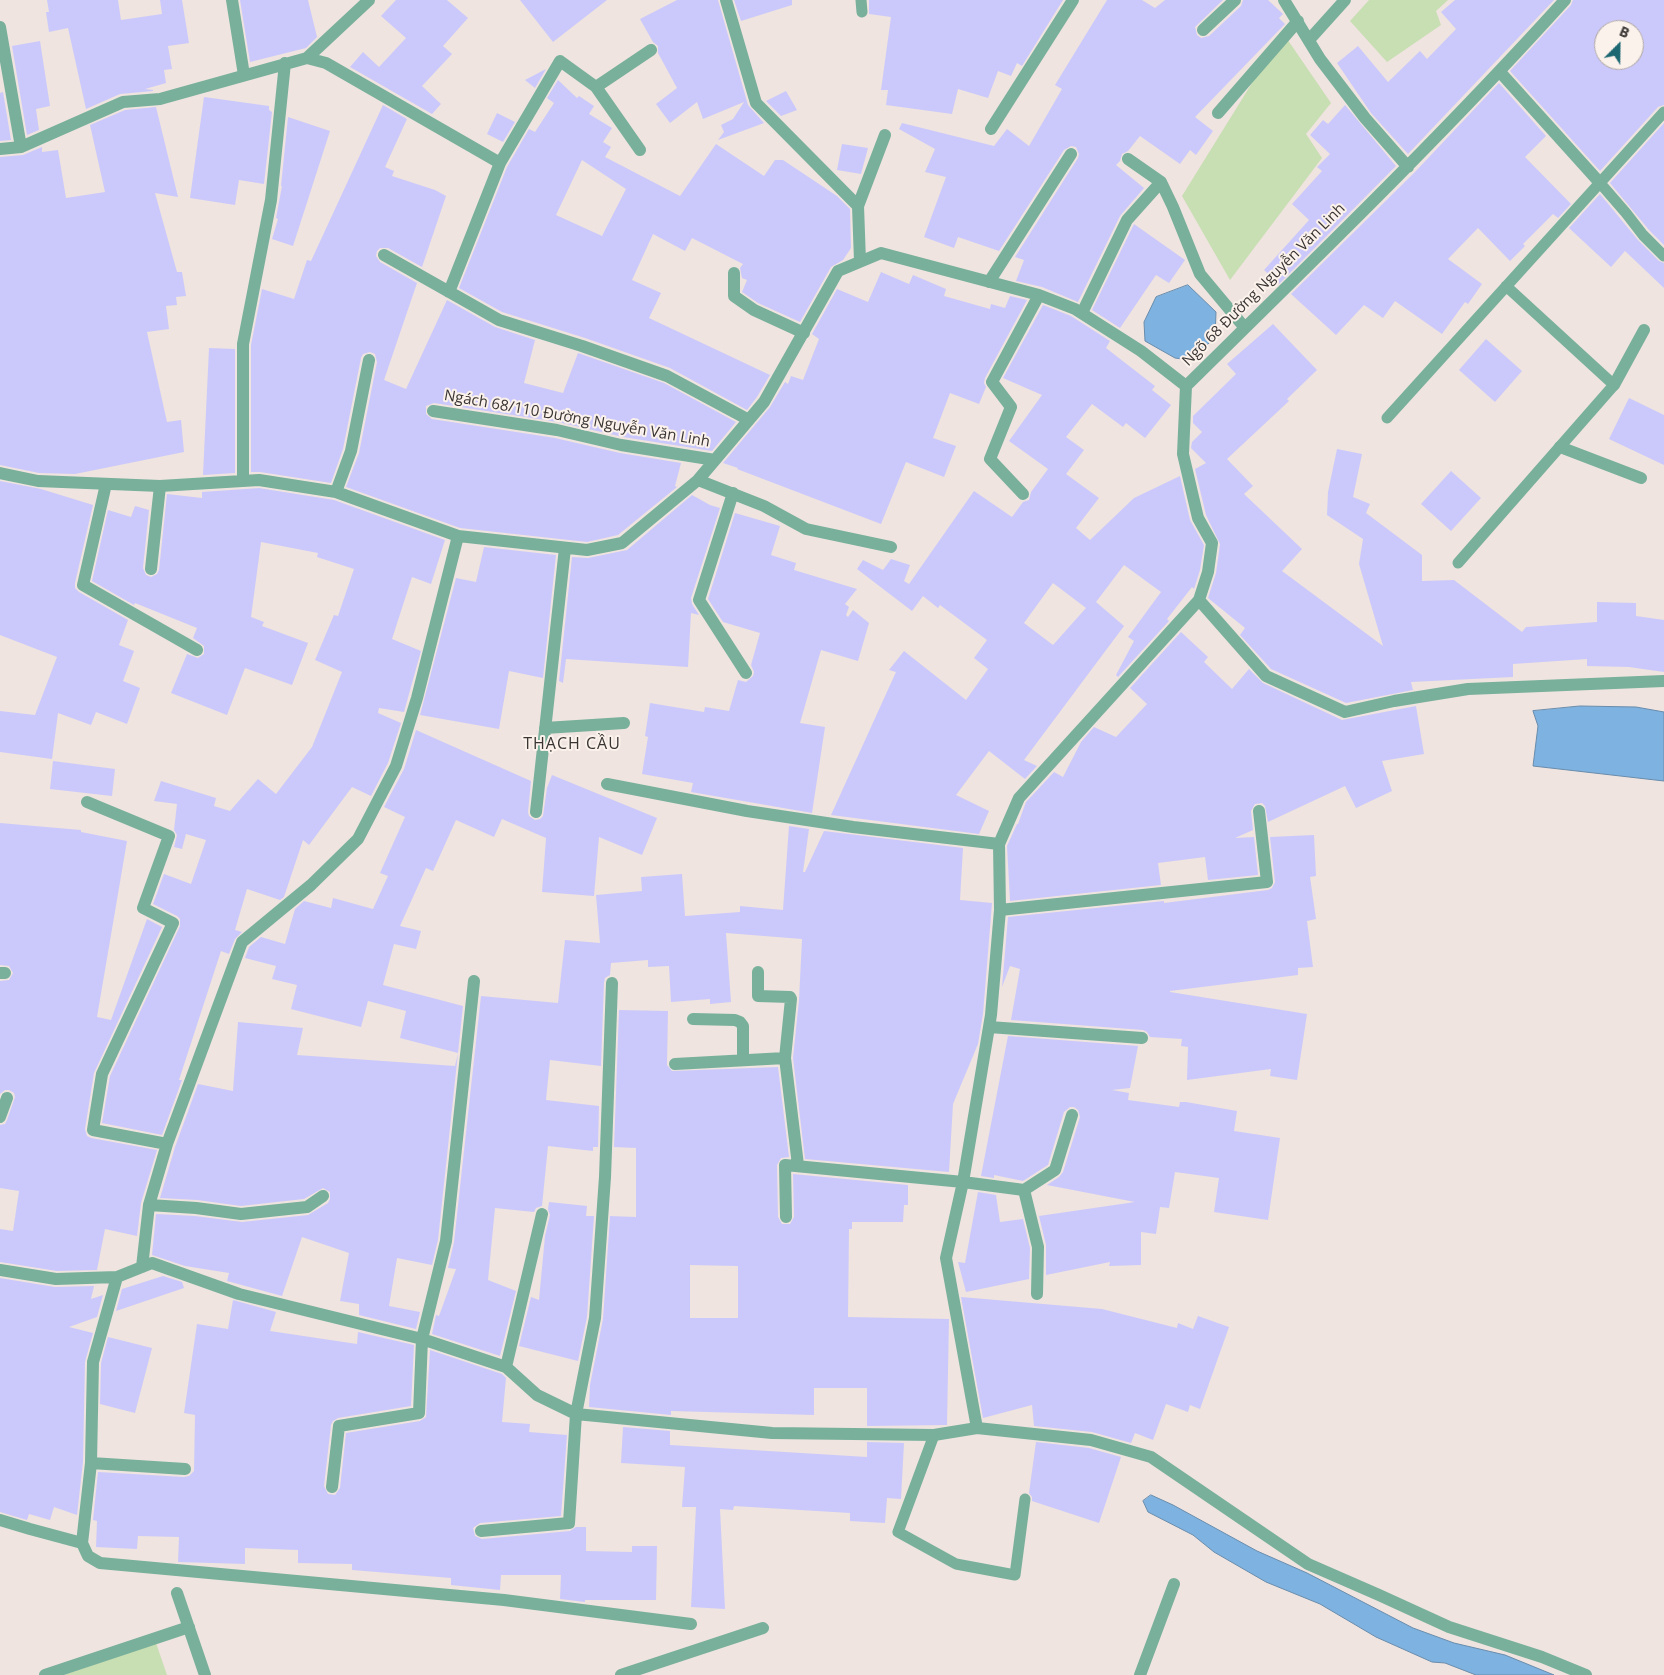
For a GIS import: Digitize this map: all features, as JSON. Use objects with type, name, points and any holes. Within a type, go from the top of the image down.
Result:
[{"type":"street","points":[[232,0],[244,75]]},
{"type":"street","points":[[306,58],[369,0]]},
{"type":"street","points":[[726,0],[756,103],[858,206]]},
{"type":"street","points":[[991,130],[1073,0]]},
{"type":"street","points":[[1203,30],[1235,0]]},
{"type":"street","points":[[1284,0],[1320,59],[1365,118],[1408,167]]},
{"type":"street","points":[[1309,40],[1345,0]]},
{"type":"street","name":"Ngõ 68 Đường Nguyễn Văn Linh","points":[[0,474],[38,481],[160,486],[259,480],[336,492],[458,536],[587,550],[622,543],[698,480],[764,402],[838,271],[881,253],[1039,295],[1082,313],[1141,351],[1186,386],[1408,167],[1500,72],[1565,0]]},
{"type":"street","points":[[1218,113],[1298,21]]},
{"type":"street","points":[[0,27],[22,147]]},
{"type":"street","points":[[596,88],[650,50]]},
{"type":"street","points":[[0,149],[22,147],[123,102],[160,100],[306,58],[326,63],[500,163]]},
{"type":"street","points":[[449,292],[500,163],[560,61],[596,88],[640,150]]},
{"type":"street","points":[[243,481],[243,344],[271,200],[285,63]]},
{"type":"street","points":[[1500,72],[1600,183]]},
{"type":"street","points":[[860,261],[858,206],[885,135]]},
{"type":"street","points":[[989,282],[1071,154]]},
{"type":"street","points":[[1128,160],[1161,182],[1200,274],[1245,328]]},
{"type":"street","points":[[1082,313],[1127,220],[1161,182]]},
{"type":"street","points":[[384,256],[499,320],[582,346],[667,376],[749,420]]},
{"type":"street","points":[[734,273],[734,296],[754,310],[804,333]]},
{"type":"street","points":[[1023,494],[990,458],[1011,407],[992,382],[1039,295]]},
{"type":"street","points":[[1614,386],[1644,330]]},
{"type":"street","points":[[336,492],[351,451],[369,360]]},
{"type":"street","points":[[977,1428],[946,1258],[963,1182],[989,1027],[1000,910],[999,844],[1019,798],[1198,600],[1208,572],[1212,543],[1198,518],[1183,454],[1186,386]]},
{"type":"street","name":"Ngách 68/110 Đường Nguyễn Văn Linh","points":[[433,411],[557,430],[621,445],[715,460]]},
{"type":"street","points":[[1560,447],[1641,478]]},
{"type":"street","points":[[698,480],[764,506],[806,529],[891,547]]},
{"type":"street","points":[[106,484],[83,585],[197,650]]},
{"type":"street","points":[[151,569],[160,486]]},
{"type":"street","points":[[732,493],[699,600],[746,673]]},
{"type":"street","points":[[142,1267],[149,1205],[167,1144],[242,942],[312,885],[358,839],[396,766],[417,698],[458,536]]},
{"type":"street","points":[[536,812],[565,548]]},
{"type":"street","points":[[1198,600],[1266,676],[1345,712],[1394,701],[1468,689],[1664,681]]},
{"type":"street","points":[[544,728],[624,723]]},
{"type":"street","points":[[607,784],[747,811],[853,827],[999,844]]},
{"type":"street","points":[[87,802],[169,836],[143,908],[174,923],[102,1074],[93,1130],[167,1144]]},
{"type":"street","points":[[1000,910],[1267,882],[1260,811]]},
{"type":"street","points":[[758,972],[758,996],[790,997],[792,999],[785,1058],[798,1165]]},
{"type":"street","points":[[332,1487],[339,1426],[419,1413],[422,1339],[446,1241],[474,981]]},
{"type":"street","points":[[480,1531],[569,1523],[576,1414],[595,1318],[605,1177],[612,983]]},
{"type":"street","points":[[693,1019],[735,1020],[740,1022],[743,1026],[743,1060]]},
{"type":"street","points":[[989,1027],[1142,1038]]},
{"type":"street","points":[[675,1064],[785,1058]]},
{"type":"street","points":[[0,1117],[7,1098]]},
{"type":"street","points":[[786,1217],[785,1165],[963,1182],[1024,1190],[1055,1170],[1072,1115]]},
{"type":"street","points":[[1024,1190],[1038,1247],[1037,1294]]},
{"type":"street","points":[[149,1205],[196,1208],[241,1214],[307,1207],[323,1196]]},
{"type":"street","points":[[506,1367],[542,1214]]},
{"type":"street","points":[[0,1270],[56,1279],[118,1277],[152,1264],[239,1294],[422,1339],[506,1367],[537,1395],[576,1414],[772,1433],[934,1435],[977,1428],[1091,1440],[1151,1457],[1308,1564],[1449,1628],[1542,1657],[1586,1675]]},
{"type":"street","points":[[118,1277],[93,1362],[91,1464],[82,1543],[88,1556],[100,1563],[504,1600],[691,1624]]},
{"type":"street","points":[[91,1464],[185,1469]]},
{"type":"street","points":[[0,1520],[30,1530],[82,1543]]},
{"type":"street","points":[[1140,1675],[1174,1584]]},
{"type":"street","points":[[177,1593],[205,1675]]},
{"type":"street","points":[[46,1675],[189,1627]]},
{"type":"street","points":[[621,1675],[764,1628]]},
{"type":"lane","points":[[861,0],[862,12]]},
{"type":"lane","points":[[1387,418],[1664,112]]},
{"type":"lane","points":[[1600,183],[1643,235],[1664,256]]},
{"type":"lane","points":[[1458,563],[1614,386],[1506,286]]},
{"type":"lane","points":[[934,1435],[898,1532],[956,1564],[1016,1575],[1025,1499]]},
{"type":"green space","points":[[1369,0],[1448,0],[1436,11],[1441,25],[1387,62],[1350,21]]},
{"type":"green space","points":[[1283,33],[1331,103],[1306,134],[1322,158],[1230,280],[1182,196]]},
{"type":"green space","points":[[156,1643],[167,1675],[64,1675]]},
{"type":"water","points":[[1188,285],[1216,312],[1215,338],[1189,360],[1175,358],[1145,341],[1144,322],[1156,297]]},
{"type":"water","points":[[1580,706],[1636,707],[1664,712],[1664,781],[1533,766],[1538,726],[1533,711]]},
{"type":"water","points":[[1151,1495],[1257,1551],[1307,1573],[1413,1628],[1454,1643],[1505,1655],[1554,1675],[1476,1675],[1445,1663],[1432,1662],[1376,1637],[1320,1604],[1266,1582],[1214,1552],[1193,1535],[1148,1512],[1143,1501]]},
{"type":"building","points":[[47,0],[118,0],[121,20],[162,14],[160,0],[182,0],[189,43],[168,46],[172,69],[164,70],[166,83],[145,89],[153,91],[120,94],[86,109],[68,28],[49,32],[46,12],[49,12]]},
{"type":"building","points":[[240,0],[308,0],[317,37],[306,48],[250,62]]},
{"type":"building","points":[[396,0],[447,0],[468,18],[443,46],[452,54],[422,86],[441,104],[432,114],[350,67],[363,52],[379,67],[406,38],[381,16]]},
{"type":"building","points":[[520,0],[607,0],[553,42]]},
{"type":"building","points":[[677,0],[718,0],[748,105],[764,123],[718,140],[724,132],[721,125],[733,119],[744,102],[703,119],[697,102],[670,123],[656,104],[677,88],[658,53],[658,46],[653,42],[640,19]]},
{"type":"building","points":[[734,0],[792,0],[792,5],[741,21]]},
{"type":"building","points":[[869,0],[1063,0],[1022,66],[1017,63],[1011,76],[998,71],[988,98],[958,89],[952,114],[886,105],[888,90],[881,90],[891,17],[869,14]]},
{"type":"building","points":[[1107,0],[1142,0],[1155,8],[1165,0],[1223,0],[1195,27],[1197,35],[1201,38],[1209,36],[1241,6],[1243,0],[1268,0],[1283,14],[1279,18],[1285,24],[1195,117],[1213,131],[1196,155],[1190,150],[1180,164],[1140,136],[1128,151],[1122,154],[1120,161],[1116,165],[1144,188],[1120,216],[1078,302],[1042,287],[1016,281],[1024,260],[1015,257],[1078,158],[1079,154],[1076,147],[1071,146],[1064,150],[999,251],[958,237],[954,248],[924,237],[946,177],[925,172],[935,149],[899,129],[902,123],[994,146],[1007,129],[1029,146],[1062,89],[1055,85]]},
{"type":"building","points":[[1455,0],[1554,0],[1408,154],[1371,113],[1337,63],[1358,46],[1388,82],[1420,51],[1427,59],[1456,29],[1441,12]]},
{"type":"building","points":[[1573,0],[1664,0],[1664,105],[1658,107],[1600,171],[1510,71],[1571,5]]},
{"type":"building","points":[[40,41],[50,106],[36,109],[39,130],[27,135],[12,46]]},
{"type":"building","points":[[546,69],[535,88],[525,80]]},
{"type":"building","points":[[558,80],[577,98],[579,96],[594,106],[589,114],[612,128],[603,142],[611,147],[605,157],[680,196],[716,144],[764,176],[775,160],[783,160],[837,196],[850,209],[851,248],[843,260],[831,267],[800,322],[758,303],[742,292],[747,280],[742,278],[740,268],[743,264],[692,238],[685,251],[653,234],[632,280],[661,293],[649,318],[770,375],[747,410],[670,368],[585,338],[502,312],[459,288],[507,167],[529,129],[535,132],[554,103],[547,98]],"holes":[[[582,160],[626,189],[602,236],[556,215]]]},
{"type":"building","points":[[1499,83],[1546,136],[1525,157],[1571,204],[1558,218],[1553,214],[1523,244],[1525,246],[1510,261],[1478,228],[1448,259],[1482,284],[1468,304],[1465,302],[1442,334],[1395,301],[1383,318],[1364,305],[1336,335],[1291,294],[1414,173]]},
{"type":"building","points":[[786,91],[797,110],[781,116],[766,101]]},
{"type":"building","points":[[3,92],[11,140],[0,141],[0,93]]},
{"type":"building","points":[[204,97],[269,106],[269,110],[272,112],[264,184],[239,180],[235,205],[190,198]]},
{"type":"building","points":[[383,105],[407,119],[385,167],[394,171],[392,176],[435,190],[446,196],[422,267],[388,248],[380,248],[377,251],[376,256],[380,262],[417,283],[384,380],[406,389],[447,300],[495,327],[535,340],[524,383],[563,393],[578,353],[664,383],[736,422],[712,451],[623,437],[558,422],[434,403],[426,406],[426,414],[432,419],[555,438],[620,453],[681,463],[675,486],[677,487],[618,535],[587,542],[460,528],[346,487],[359,453],[377,362],[375,354],[370,352],[363,354],[361,358],[343,449],[331,483],[251,472],[251,345],[262,289],[294,299],[307,260],[311,261]]},
{"type":"building","points":[[1345,105],[1396,166],[1279,284],[1264,270],[1309,220],[1292,204],[1322,171],[1317,167],[1330,154],[1310,135],[1323,120],[1328,124]]},
{"type":"building","points":[[156,107],[178,197],[155,193],[177,272],[182,272],[186,296],[176,297],[177,305],[166,306],[169,329],[147,332],[167,422],[181,420],[184,452],[75,474],[39,473],[0,465],[0,157],[23,155],[42,147],[42,152],[58,150],[66,198],[105,192],[90,125],[125,110]]},
{"type":"building","points":[[497,113],[515,122],[503,142],[487,134]]},
{"type":"building","points":[[288,117],[330,131],[293,246],[272,239],[278,219],[276,218],[282,186]]},
{"type":"building","points":[[1664,123],[1664,245],[1610,183]]},
{"type":"building","points":[[842,144],[868,148],[861,174],[837,170]]},
{"type":"building","points":[[1600,194],[1638,240],[1659,261],[1664,263],[1664,288],[1625,251],[1611,267],[1569,228]]},
{"type":"building","points":[[1134,224],[1185,260],[1169,283],[1156,275],[1120,328],[1092,310]]},
{"type":"building","points":[[881,272],[909,284],[913,275],[946,289],[944,296],[990,309],[991,304],[1005,308],[1010,296],[1027,300],[985,378],[984,383],[986,387],[979,404],[950,393],[933,438],[956,446],[944,477],[906,462],[881,524],[723,463],[770,407],[785,382],[788,384],[791,376],[803,380],[819,339],[812,334],[837,289],[868,302]]},
{"type":"building","points":[[1043,305],[1071,316],[1110,341],[1106,348],[1155,386],[1152,390],[1171,405],[1145,438],[1126,423],[1123,427],[1092,404],[1066,437],[1084,450],[1066,474],[1099,498],[1076,528],[1090,540],[1134,498],[1180,476],[1190,520],[1204,545],[1200,570],[1194,589],[1192,587],[1167,619],[1169,621],[1118,677],[1116,675],[1134,641],[1128,637],[1161,592],[1124,565],[1096,602],[1124,626],[1024,760],[1037,766],[1025,779],[989,751],[956,795],[989,811],[979,834],[831,815],[896,672],[889,670],[904,651],[966,700],[988,669],[974,658],[987,640],[940,605],[938,608],[923,596],[912,611],[857,569],[863,560],[883,570],[891,559],[910,565],[904,581],[909,584],[974,491],[1012,517],[1023,502],[1029,500],[1031,492],[1048,469],[1009,441],[1042,395],[1003,378]],"holes":[[[1053,583],[1086,608],[1053,645],[1024,623]]]},
{"type":"building","points":[[1273,324],[1317,370],[1287,399],[1289,401],[1227,459],[1253,486],[1244,494],[1302,549],[1282,571],[1383,646],[1359,564],[1363,539],[1327,515],[1328,492],[1337,449],[1362,454],[1353,497],[1370,504],[1366,513],[1422,555],[1422,581],[1454,580],[1522,632],[1526,627],[1597,622],[1597,602],[1636,603],[1636,616],[1664,620],[1664,672],[1629,667],[1587,666],[1587,659],[1513,664],[1513,677],[1411,682],[1413,690],[1346,703],[1271,669],[1240,635],[1245,628],[1208,598],[1216,573],[1220,544],[1206,515],[1195,469],[1206,463],[1191,448],[1192,442],[1202,432],[1193,423],[1193,416],[1236,374],[1227,364]]},
{"type":"building","points":[[1486,339],[1522,371],[1495,402],[1459,370]]},
{"type":"building","points":[[209,348],[235,349],[235,473],[203,475]]},
{"type":"building","points":[[1629,398],[1664,415],[1664,465],[1609,439]]},
{"type":"building","points":[[1451,471],[1481,498],[1451,531],[1421,504]]},
{"type":"building","points":[[0,481],[41,489],[93,505],[75,588],[128,620],[119,645],[134,651],[123,681],[140,688],[127,724],[96,712],[91,725],[58,713],[52,759],[0,752],[0,711],[35,715],[57,657],[0,635]]},
{"type":"building","points":[[259,488],[334,500],[445,540],[431,584],[412,577],[392,639],[421,651],[404,712],[379,708],[378,713],[401,723],[388,763],[371,796],[352,787],[309,845],[303,840],[284,897],[280,900],[247,889],[235,930],[242,932],[235,939],[229,954],[221,951],[179,1080],[182,1080],[162,1135],[102,1123],[110,1076],[180,926],[180,919],[177,916],[153,904],[164,874],[191,884],[206,840],[186,834],[182,849],[174,847],[177,835],[174,830],[177,804],[154,801],[161,781],[216,798],[214,806],[230,811],[258,779],[276,794],[312,747],[342,672],[315,660],[334,615],[338,616],[354,569],[317,557],[318,553],[261,542],[251,617],[264,622],[262,626],[308,643],[292,685],[245,668],[227,715],[171,693],[187,654],[198,658],[204,654],[204,646],[193,638],[197,628],[135,603],[134,605],[92,581],[108,510],[131,517],[135,506],[149,510],[143,568],[146,575],[151,577],[157,574],[159,570],[167,494],[202,498],[202,492]]},
{"type":"building","points":[[692,495],[720,508],[691,598],[692,604],[699,615],[691,613],[688,667],[566,659],[563,683],[559,681],[572,557],[588,558],[627,550]]},
{"type":"building","points":[[735,513],[780,526],[771,555],[796,563],[794,570],[857,589],[845,604],[849,607],[846,615],[848,617],[853,610],[869,623],[858,661],[821,650],[800,723],[825,727],[812,813],[691,792],[693,783],[642,774],[648,737],[645,736],[650,703],[704,712],[705,707],[729,711],[738,680],[746,682],[753,676],[754,672],[751,665],[760,633],[723,622],[708,599]]},
{"type":"building","points":[[484,547],[556,555],[543,678],[509,671],[499,729],[420,715],[456,578],[476,582]]},
{"type":"building","points":[[1181,632],[1208,657],[1204,662],[1232,689],[1249,669],[1263,683],[1342,720],[1416,706],[1424,754],[1382,761],[1392,791],[1356,808],[1345,786],[1268,822],[1265,806],[1262,803],[1255,804],[1251,811],[1253,830],[1235,838],[1254,837],[1258,875],[1208,880],[1205,857],[1158,863],[1161,885],[1010,901],[1007,846],[1026,802],[1054,772],[1063,777],[1081,742],[1094,727],[1116,737],[1147,704],[1130,688]]},
{"type":"building","points":[[416,730],[531,781],[528,812],[529,816],[535,820],[543,816],[547,788],[552,775],[657,818],[642,855],[599,837],[594,896],[542,892],[546,838],[502,819],[494,837],[456,820],[433,871],[426,868],[400,926],[421,931],[416,949],[394,944],[383,985],[463,1006],[458,1053],[400,1038],[406,1011],[368,1001],[361,1027],[291,1009],[297,985],[272,979],[276,966],[245,958],[249,947],[261,937],[285,944],[295,909],[304,901],[331,908],[333,898],[373,909],[388,876],[380,873],[405,817],[384,807],[404,769]]},
{"type":"building","points":[[53,761],[115,769],[112,796],[50,789]]},
{"type":"building","points":[[0,823],[81,830],[81,832],[127,841],[97,1017],[111,1020],[147,919],[162,927],[94,1073],[85,1129],[87,1136],[157,1150],[141,1203],[137,1236],[105,1229],[97,1270],[57,1271],[0,1262],[0,1229],[13,1231],[19,1191],[0,1188],[0,1125],[5,1124],[15,1097],[14,1093],[9,1090],[5,1090],[0,1094],[0,981],[9,980],[13,973],[9,966],[0,965]]},
{"type":"building","points":[[789,826],[809,829],[803,872],[805,872],[824,831],[963,848],[960,900],[992,903],[983,1014],[978,1044],[953,1104],[949,1172],[805,1159],[793,1058],[799,1000],[802,939],[726,933],[731,1002],[710,1004],[710,999],[671,1002],[669,966],[648,967],[648,960],[611,963],[610,975],[605,978],[604,983],[601,1066],[550,1060],[546,1100],[599,1106],[598,1147],[593,1147],[593,1151],[548,1146],[542,1206],[536,1208],[534,1212],[495,1208],[488,1280],[516,1291],[500,1356],[432,1334],[436,1315],[439,1316],[456,1269],[448,1268],[454,1242],[481,996],[558,1003],[565,940],[600,943],[596,895],[642,891],[641,877],[682,874],[685,916],[740,912],[740,906],[783,910]]},
{"type":"building","points":[[1314,835],[1316,876],[1310,877],[1316,919],[1307,921],[1313,967],[1298,968],[1298,975],[1170,991],[1307,1014],[1297,1080],[1270,1076],[1271,1069],[1187,1080],[1188,1047],[1181,1046],[1182,1039],[1150,1037],[1143,1030],[1011,1020],[1020,969],[1010,966],[1002,987],[1008,917],[1164,901],[1164,903],[1268,890],[1272,888],[1275,882],[1270,837]]},
{"type":"building","points":[[619,1010],[668,1011],[667,1065],[672,1071],[778,1067],[789,1157],[781,1158],[777,1165],[778,1217],[782,1224],[790,1224],[794,1217],[793,1174],[908,1185],[908,1205],[904,1205],[903,1222],[852,1222],[852,1229],[849,1229],[848,1317],[949,1319],[947,1425],[867,1426],[867,1388],[814,1388],[814,1415],[671,1411],[671,1415],[589,1407],[590,1385],[603,1319],[610,1216],[636,1217],[636,1148],[614,1147]],"holes":[[[690,1265],[738,1266],[738,1318],[690,1318]]]},
{"type":"building","points":[[238,1022],[303,1028],[297,1055],[455,1066],[458,1053],[438,1240],[432,1265],[397,1258],[389,1306],[420,1312],[416,1329],[359,1315],[359,1304],[340,1301],[349,1253],[302,1237],[282,1296],[227,1281],[229,1273],[185,1266],[152,1255],[156,1214],[195,1216],[242,1222],[308,1215],[328,1203],[330,1199],[330,1192],[323,1188],[304,1199],[241,1206],[197,1200],[160,1198],[175,1147],[198,1084],[233,1091]]},
{"type":"building","points":[[1008,1036],[1138,1046],[1130,1088],[1112,1090],[1129,1093],[1128,1100],[1179,1107],[1180,1102],[1186,1102],[1237,1111],[1234,1131],[1280,1138],[1268,1220],[1214,1212],[1219,1178],[1175,1172],[1169,1208],[1160,1207],[1156,1234],[1141,1232],[1141,1265],[1109,1266],[1110,1262],[1046,1275],[1046,1245],[1039,1216],[1135,1202],[1047,1185],[1063,1172],[1080,1117],[1078,1110],[1074,1107],[1070,1107],[1064,1112],[1048,1165],[1023,1181],[994,1175],[994,1178],[981,1176]]},
{"type":"building","points":[[978,1192],[996,1195],[1000,1222],[1023,1219],[1030,1248],[1029,1279],[966,1292],[958,1262],[965,1263]]},
{"type":"building","points":[[549,1202],[587,1206],[586,1216],[594,1216],[587,1317],[578,1361],[519,1346],[531,1297],[539,1300],[545,1236],[550,1215],[548,1209]]},
{"type":"building","points":[[163,1276],[182,1282],[184,1288],[116,1311],[122,1289]]},
{"type":"building","points":[[0,1278],[55,1287],[94,1286],[91,1299],[103,1295],[97,1317],[69,1327],[93,1333],[85,1362],[83,1462],[77,1515],[54,1507],[50,1520],[29,1514],[27,1520],[0,1512]]},
{"type":"building","points":[[961,1297],[1102,1309],[1177,1328],[1178,1323],[1193,1329],[1198,1316],[1229,1327],[1200,1409],[1190,1405],[1188,1412],[1166,1404],[1153,1440],[1135,1433],[1131,1443],[1092,1432],[1034,1426],[1032,1405],[983,1418]]},
{"type":"building","points":[[233,1300],[276,1312],[270,1331],[357,1344],[358,1332],[414,1345],[411,1406],[338,1418],[333,1421],[324,1486],[328,1494],[335,1495],[340,1488],[346,1433],[420,1421],[426,1417],[430,1350],[502,1374],[506,1378],[502,1422],[530,1424],[529,1432],[567,1435],[561,1516],[480,1523],[473,1528],[475,1536],[482,1539],[570,1531],[576,1527],[586,1527],[586,1551],[632,1552],[632,1546],[657,1546],[656,1600],[585,1600],[585,1602],[560,1599],[561,1575],[501,1575],[500,1590],[451,1585],[451,1578],[352,1570],[352,1564],[298,1563],[298,1550],[245,1548],[245,1564],[178,1562],[179,1537],[138,1536],[137,1549],[96,1547],[97,1521],[93,1520],[98,1472],[184,1477],[189,1476],[194,1471],[195,1415],[184,1413],[197,1324],[228,1329]]},
{"type":"building","points":[[108,1337],[152,1348],[135,1413],[100,1404],[101,1363]]},
{"type":"building","points":[[623,1427],[670,1431],[670,1445],[867,1457],[867,1442],[904,1443],[901,1499],[887,1498],[885,1523],[850,1521],[850,1513],[734,1506],[733,1510],[720,1509],[725,1609],[691,1607],[696,1507],[682,1507],[685,1467],[621,1463]]},
{"type":"building","points":[[1036,1442],[1089,1448],[1121,1457],[1099,1523],[1032,1501],[1029,1493]]},
{"type":"district","name":"THẠCH CẦU","points":[[572,744]]}]
